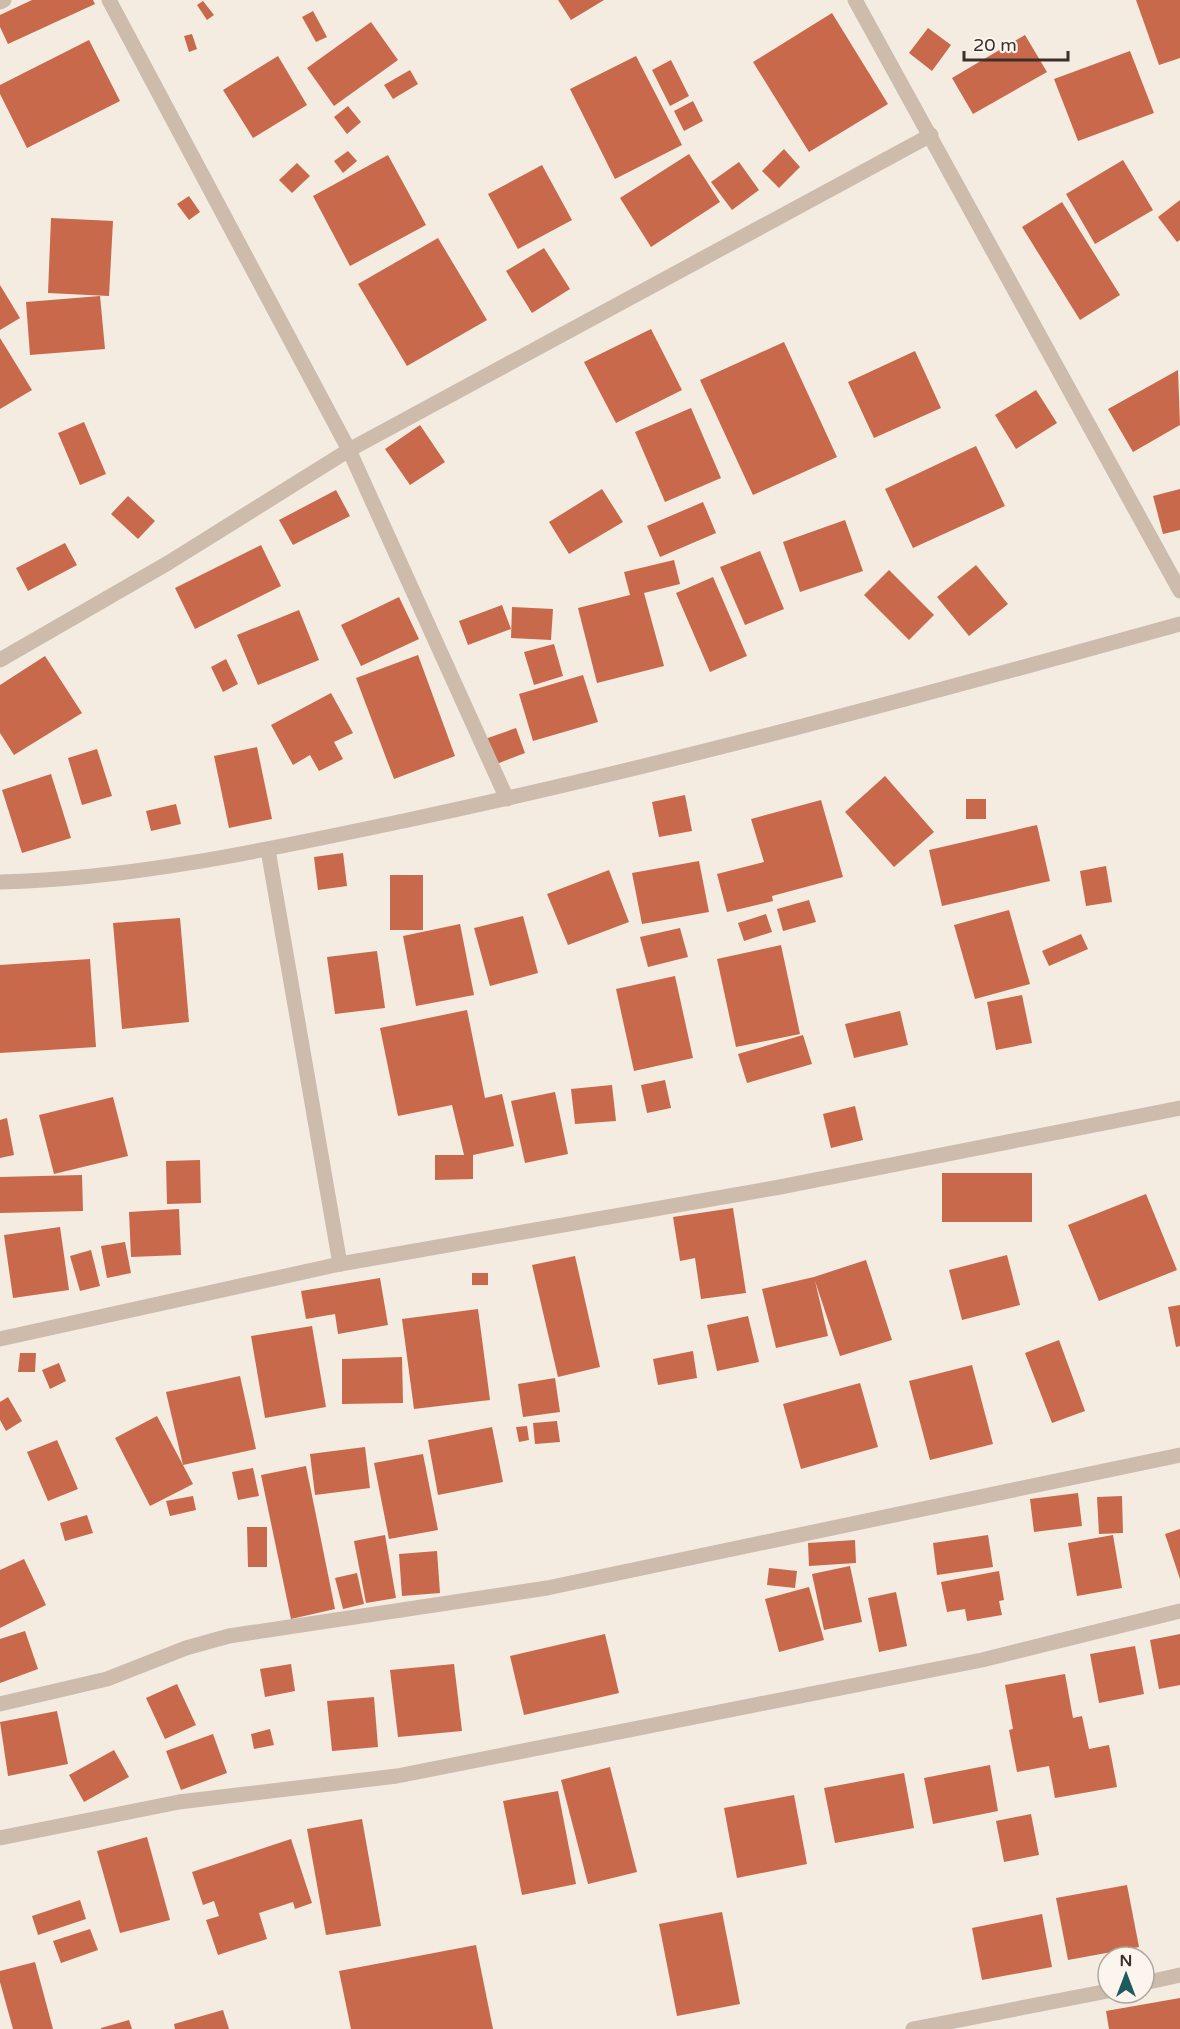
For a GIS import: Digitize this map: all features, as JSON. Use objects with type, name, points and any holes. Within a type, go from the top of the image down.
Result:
[{"type":"street","points":[[0,2],[4,0]]},
{"type":"street","points":[[109,0],[349,450],[507,799]]},
{"type":"street","points":[[855,0],[1180,591]]},
{"type":"street","points":[[0,660],[168,563],[349,450],[931,135]]},
{"type":"street","points":[[0,882],[48,881],[268,850],[507,799],[958,686],[1180,624]]},
{"type":"street","points":[[268,850],[340,1264]]},
{"type":"street","points":[[0,1339],[340,1264],[780,1187],[1180,1108]]},
{"type":"street","points":[[0,1704],[107,1679],[186,1648],[229,1636],[547,1588],[1180,1455]]},
{"type":"street","points":[[0,1838],[179,1802],[396,1776],[982,1660],[1180,1611]]},
{"type":"street","points":[[1156,1981],[1180,1976]]},
{"type":"street","points":[[913,2029],[1096,1993]]},
{"type":"building","points":[[32,0],[93,0],[95,4],[8,44],[0,27],[0,15]]},
{"type":"building","points":[[558,0],[604,0],[571,20]]},
{"type":"building","points":[[1136,0],[1180,0],[1180,58],[1159,65]]},
{"type":"building","points":[[203,1],[214,15],[207,20],[197,5]]},
{"type":"building","points":[[313,11],[327,37],[316,42],[302,17]]},
{"type":"building","points":[[832,13],[888,104],[809,152],[753,62]]},
{"type":"building","points":[[371,22],[398,60],[334,106],[307,68]]},
{"type":"building","points":[[928,28],[951,45],[932,71],[909,53]]},
{"type":"building","points":[[192,34],[197,49],[189,52],[184,36]]},
{"type":"building","points":[[1025,35],[1047,72],[973,114],[952,78]]},
{"type":"building","points":[[89,40],[120,101],[27,148],[0,94],[0,85]]},
{"type":"building","points":[[1130,51],[1154,113],[1078,141],[1054,79]]},
{"type":"building","points":[[278,56],[307,105],[253,138],[223,90]]},
{"type":"building","points":[[636,56],[682,145],[615,179],[570,89]]},
{"type":"building","points":[[671,60],[689,96],[670,106],[652,70]]},
{"type":"building","points":[[410,70],[418,84],[393,99],[384,85]]},
{"type":"building","points":[[693,101],[703,121],[684,131],[674,111]]},
{"type":"building","points":[[348,106],[361,122],[347,134],[334,117]]},
{"type":"building","points":[[784,149],[800,167],[779,188],[762,171]]},
{"type":"building","points":[[348,151],[357,161],[343,173],[334,161]]},
{"type":"building","points":[[689,154],[720,202],[651,247],[620,198]]},
{"type":"building","points":[[388,155],[426,225],[350,266],[313,196]]},
{"type":"building","points":[[1123,160],[1153,210],[1095,244],[1066,194]]},
{"type":"building","points":[[739,162],[759,190],[732,210],[711,182]]},
{"type":"building","points":[[297,163],[310,176],[292,193],[279,180]]},
{"type":"building","points":[[542,165],[572,220],[518,249],[488,194]]},
{"type":"building","points":[[189,196],[200,212],[189,220],[177,204]]},
{"type":"building","points":[[1180,200],[1180,240],[1177,242],[1158,217]]},
{"type":"building","points":[[1062,202],[1120,295],[1080,320],[1022,227]]},
{"type":"building","points":[[51,218],[113,221],[109,296],[48,293]]},
{"type":"building","points":[[438,238],[487,320],[407,366],[358,284]]},
{"type":"building","points":[[544,248],[570,289],[532,313],[506,271]]},
{"type":"building","points":[[0,285],[20,318],[0,330]]},
{"type":"building","points":[[100,296],[105,349],[30,355],[26,302]]},
{"type":"building","points":[[651,329],[682,390],[616,423],[584,362]]},
{"type":"building","points":[[0,338],[32,390],[0,409]]},
{"type":"building","points":[[784,342],[837,457],[753,495],[700,380]]},
{"type":"building","points":[[915,351],[941,408],[874,438],[848,382]]},
{"type":"building","points":[[1178,370],[1180,425],[1133,452],[1108,409]]},
{"type":"building","points":[[1036,390],[1057,423],[1016,449],[995,415]]},
{"type":"building","points":[[691,408],[721,478],[665,502],[635,432]]},
{"type":"building","points":[[84,422],[106,474],[80,485],[58,433]]},
{"type":"building","points":[[420,425],[445,462],[410,485],[385,449]]},
{"type":"building","points":[[976,446],[1005,506],[913,548],[885,489]]},
{"type":"building","points":[[602,489],[623,522],[569,554],[549,522]]},
{"type":"building","points":[[1180,489],[1180,530],[1163,534],[1153,496]]},
{"type":"building","points":[[336,490],[350,516],[293,545],[279,520]]},
{"type":"building","points":[[128,496],[155,521],[138,539],[111,514]]},
{"type":"building","points":[[703,502],[716,533],[660,557],[647,526]]},
{"type":"building","points":[[845,520],[863,571],[800,592],[783,542]]},
{"type":"building","points":[[65,543],[77,565],[28,591],[16,568]]},
{"type":"building","points":[[261,545],[281,586],[195,629],[175,588]]},
{"type":"building","points":[[760,551],[784,609],[745,625],[720,567]]},
{"type":"building","points":[[674,560],[680,584],[644,593],[664,666],[597,683],[578,608],[630,595],[624,572]]},
{"type":"building","points":[[976,565],[1008,604],[969,636],[937,597]]},
{"type":"building","points":[[889,570],[934,615],[909,640],[864,595]]},
{"type":"building","points":[[713,577],[747,656],[710,672],[676,593]]},
{"type":"building","points":[[399,597],[419,639],[361,666],[341,625]]},
{"type":"building","points":[[502,605],[511,629],[468,645],[459,621]]},
{"type":"building","points":[[512,607],[553,609],[551,640],[511,638]]},
{"type":"building","points":[[299,610],[319,660],[258,685],[237,635]]},
{"type":"building","points":[[554,644],[563,676],[534,685],[524,652]]},
{"type":"building","points":[[418,655],[455,756],[394,779],[356,678]]},
{"type":"building","points":[[45,656],[82,713],[14,755],[0,733],[0,685]]},
{"type":"building","points":[[226,659],[238,684],[223,692],[211,667]]},
{"type":"building","points":[[583,675],[598,722],[533,741],[519,694]]},
{"type":"building","points":[[331,693],[353,733],[334,742],[343,759],[319,771],[310,755],[293,765],[271,725]]},
{"type":"building","points":[[516,728],[525,753],[494,765],[485,739]]},
{"type":"building","points":[[257,747],[272,819],[229,828],[214,756]]},
{"type":"building","points":[[97,749],[112,796],[82,805],[68,758]]},
{"type":"building","points":[[51,774],[71,838],[22,853],[2,790]]},
{"type":"building","points":[[885,776],[934,832],[894,867],[845,812]]},
{"type":"building","points":[[685,795],[692,831],[659,837],[652,802]]},
{"type":"building","points":[[966,799],[986,799],[986,819],[966,819]]},
{"type":"building","points":[[821,800],[843,877],[772,896],[773,901],[727,912],[717,874],[764,862],[751,819]]},
{"type":"building","points":[[176,804],[181,824],[151,831],[146,811]]},
{"type":"building","points":[[1037,825],[1050,881],[942,906],[929,850]]},
{"type":"building","points":[[343,853],[347,886],[318,890],[314,857]]},
{"type":"building","points":[[699,861],[709,912],[642,924],[632,873]]},
{"type":"building","points":[[1106,866],[1112,902],[1086,906],[1080,871]]},
{"type":"building","points":[[609,870],[629,922],[568,945],[547,894]]},
{"type":"building","points":[[390,875],[423,875],[423,930],[390,930]]},
{"type":"building","points":[[809,900],[816,922],[783,931],[777,909]]},
{"type":"building","points":[[1009,910],[1030,984],[975,999],[954,925]]},
{"type":"building","points":[[766,914],[772,932],[744,941],[738,923]]},
{"type":"building","points":[[523,916],[538,973],[490,986],[474,928]]},
{"type":"building","points":[[180,918],[189,1022],[122,1029],[113,923]]},
{"type":"building","points":[[460,924],[474,995],[416,1006],[403,936]]},
{"type":"building","points":[[680,928],[688,957],[648,967],[640,937]]},
{"type":"building","points":[[1081,934],[1088,949],[1049,966],[1042,951]]},
{"type":"building","points":[[781,945],[800,1034],[736,1047],[717,959]]},
{"type":"building","points":[[377,951],[385,1008],[335,1014],[327,957]]},
{"type":"building","points":[[90,959],[96,1047],[0,1053],[0,965]]},
{"type":"building","points":[[675,976],[693,1058],[634,1071],[616,989]]},
{"type":"building","points":[[1022,995],[1032,1043],[996,1050],[987,1002]]},
{"type":"building","points":[[467,1010],[485,1098],[502,1094],[514,1146],[473,1155],[473,1179],[435,1180],[435,1155],[464,1155],[452,1105],[398,1116],[380,1028]]},
{"type":"building","points":[[900,1011],[908,1045],[854,1058],[845,1024]]},
{"type":"building","points":[[803,1035],[812,1064],[747,1083],[738,1054]]},
{"type":"building","points":[[665,1080],[671,1108],[647,1113],[641,1085]]},
{"type":"building","points":[[612,1085],[616,1121],[575,1124],[571,1089]]},
{"type":"building","points":[[555,1092],[568,1154],[525,1163],[511,1101]]},
{"type":"building","points":[[113,1097],[128,1156],[54,1174],[39,1115]]},
{"type":"building","points":[[855,1106],[863,1140],[831,1148],[823,1114]]},
{"type":"building","points":[[7,1118],[14,1155],[0,1158],[0,1120]]},
{"type":"building","points":[[200,1160],[201,1203],[167,1204],[166,1161]]},
{"type":"building","points":[[942,1173],[1032,1173],[1032,1222],[942,1222]]},
{"type":"building","points":[[82,1175],[83,1211],[0,1213],[0,1177]]},
{"type":"building","points":[[1146,1194],[1177,1270],[1099,1301],[1068,1225]]},
{"type":"building","points":[[733,1208],[746,1293],[701,1299],[695,1258],[680,1261],[673,1217]]},
{"type":"building","points":[[179,1209],[181,1255],[131,1257],[129,1212]]},
{"type":"building","points":[[60,1227],[69,1290],[13,1298],[4,1235]]},
{"type":"building","points":[[125,1242],[131,1273],[107,1278],[101,1246]]},
{"type":"building","points":[[91,1250],[100,1286],[80,1291],[70,1256]]},
{"type":"building","points":[[1007,1255],[1020,1305],[962,1320],[949,1270]]},
{"type":"building","points":[[575,1256],[600,1367],[558,1377],[532,1265]]},
{"type":"building","points":[[866,1260],[892,1340],[840,1356],[815,1281],[828,1336],[776,1348],[762,1289],[814,1277]]},
{"type":"building","points":[[472,1273],[488,1273],[488,1285],[472,1285]]},
{"type":"building","points":[[380,1278],[388,1325],[338,1334],[335,1314],[306,1319],[301,1291]]},
{"type":"building","points":[[1180,1305],[1180,1346],[1176,1347],[1168,1307]]},
{"type":"building","points":[[478,1309],[490,1400],[414,1409],[402,1319]]},
{"type":"building","points":[[748,1316],[759,1362],[717,1371],[707,1325]]},
{"type":"building","points":[[312,1326],[326,1407],[265,1418],[251,1336]]},
{"type":"building","points":[[1059,1340],[1085,1411],[1052,1423],[1025,1353]]},
{"type":"building","points":[[693,1351],[697,1378],[658,1385],[653,1359]]},
{"type":"building","points":[[20,1353],[36,1353],[35,1372],[18,1372]]},
{"type":"building","points":[[402,1357],[403,1403],[342,1404],[342,1359]]},
{"type":"building","points":[[59,1363],[66,1381],[50,1389],[42,1370]]},
{"type":"building","points":[[972,1365],[993,1444],[930,1460],[909,1381]]},
{"type":"building","points":[[240,1376],[256,1449],[183,1465],[166,1392]]},
{"type":"building","points":[[555,1378],[560,1412],[523,1417],[518,1384]]},
{"type":"building","points":[[860,1383],[878,1447],[801,1469],[783,1404]]},
{"type":"building","points":[[8,1397],[22,1421],[6,1431],[0,1420],[0,1402]]},
{"type":"building","points":[[157,1416],[193,1484],[150,1506],[115,1438]]},
{"type":"building","points":[[557,1421],[560,1442],[535,1444],[533,1423]]},
{"type":"building","points":[[527,1426],[529,1440],[519,1442],[516,1427]]},
{"type":"building","points":[[492,1427],[503,1482],[438,1495],[428,1440]]},
{"type":"building","points":[[57,1440],[78,1489],[48,1501],[27,1452]]},
{"type":"building","points":[[365,1447],[370,1488],[315,1495],[310,1454]]},
{"type":"building","points":[[423,1454],[438,1530],[389,1539],[374,1463]]},
{"type":"building","points":[[306,1466],[335,1609],[291,1619],[261,1475]]},
{"type":"building","points":[[253,1468],[259,1496],[238,1500],[232,1472]]},
{"type":"building","points":[[1078,1493],[1082,1526],[1034,1532],[1030,1499]]},
{"type":"building","points":[[193,1496],[196,1510],[170,1516],[166,1501]]},
{"type":"building","points":[[1122,1496],[1123,1533],[1099,1534],[1097,1497]]},
{"type":"building","points":[[87,1515],[93,1533],[65,1541],[60,1523]]},
{"type":"building","points":[[247,1527],[267,1527],[267,1567],[248,1567]]},
{"type":"building","points":[[1180,1529],[1180,1579],[1165,1534]]},
{"type":"building","points":[[385,1535],[396,1598],[366,1603],[354,1541]]},
{"type":"building","points":[[988,1535],[993,1567],[937,1575],[933,1543]]},
{"type":"building","points":[[1113,1535],[1122,1588],[1077,1596],[1068,1543]]},
{"type":"building","points":[[855,1540],[856,1563],[809,1566],[808,1543]]},
{"type":"building","points":[[437,1551],[440,1593],[402,1596],[399,1554]]},
{"type":"building","points":[[24,1559],[46,1605],[0,1628],[0,1570]]},
{"type":"building","points":[[850,1566],[862,1622],[824,1630],[812,1574]]},
{"type":"building","points":[[769,1568],[797,1571],[795,1588],[767,1585]]},
{"type":"building","points":[[999,1571],[1004,1600],[999,1601],[1002,1615],[967,1621],[965,1609],[947,1612],[941,1582]]},
{"type":"building","points":[[357,1573],[364,1604],[343,1609],[335,1578]]},
{"type":"building","points":[[809,1587],[824,1640],[779,1652],[765,1599]]},
{"type":"building","points":[[896,1592],[907,1646],[879,1652],[868,1598]]},
{"type":"building","points":[[25,1631],[38,1669],[0,1683],[0,1639]]},
{"type":"building","points":[[605,1634],[619,1693],[524,1715],[510,1656]]},
{"type":"building","points":[[1180,1634],[1180,1685],[1159,1689],[1150,1640]]},
{"type":"building","points":[[1135,1646],[1144,1694],[1099,1703],[1090,1654]]},
{"type":"building","points":[[291,1664],[295,1691],[265,1697],[260,1669]]},
{"type":"building","points":[[454,1664],[462,1731],[398,1737],[390,1670]]},
{"type":"building","points":[[1065,1674],[1073,1718],[1082,1716],[1089,1749],[1109,1745],[1117,1787],[1055,1798],[1049,1766],[1017,1772],[1009,1730],[1013,1729],[1005,1685]]},
{"type":"building","points":[[177,1684],[196,1725],[165,1739],[146,1698]]},
{"type":"building","points":[[374,1697],[378,1747],[332,1751],[327,1701]]},
{"type":"building","points":[[57,1711],[68,1764],[8,1776],[0,1722]]},
{"type":"building","points":[[270,1729],[274,1745],[254,1749],[251,1734]]},
{"type":"building","points":[[213,1734],[227,1773],[181,1790],[166,1751]]},
{"type":"building","points":[[114,1750],[129,1777],[84,1802],[69,1775]]},
{"type":"building","points":[[990,1765],[998,1811],[933,1824],[924,1778]]},
{"type":"building","points":[[610,1767],[637,1872],[588,1884],[561,1780]]},
{"type":"building","points":[[904,1773],[914,1828],[835,1843],[824,1788]]},
{"type":"building","points":[[558,1791],[576,1884],[522,1895],[503,1801]]},
{"type":"building","points":[[794,1795],[807,1864],[737,1878],[724,1808]]},
{"type":"building","points":[[1031,1814],[1039,1855],[1004,1862],[996,1821]]},
{"type":"building","points":[[362,1819],[381,1926],[326,1935],[307,1829]]},
{"type":"building","points":[[147,1837],[170,1920],[120,1933],[97,1851]]},
{"type":"building","points":[[291,1839],[312,1903],[295,1909],[293,1902],[259,1913],[267,1939],[218,1955],[206,1920],[219,1916],[214,1901],[203,1905],[192,1872]]},
{"type":"building","points":[[1127,1885],[1139,1945],[1096,1945],[1096,1955],[1068,1960],[1056,1898]]},
{"type":"building","points":[[80,1900],[86,1919],[38,1935],[32,1916]]},
{"type":"building","points":[[722,1912],[740,2004],[677,2016],[659,1924]]},
{"type":"building","points":[[1042,1914],[1052,1967],[982,1980],[972,1928]]},
{"type":"building","points":[[90,1929],[98,1950],[61,1963],[53,1941]]},
{"type":"building","points":[[476,1945],[493,2029],[351,2029],[339,1971]]},
{"type":"building","points":[[35,1962],[53,2029],[13,2029],[0,1982],[0,1971]]},
{"type":"building","points":[[1180,1998],[1180,2029],[1109,2029],[1106,2011],[1140,2005],[1156,2005],[1156,2002]]},
{"type":"building","points":[[223,2010],[229,2029],[175,2029],[174,2024]]},
{"type":"building","points":[[129,2020],[132,2029],[101,2029],[101,2028]]}]
